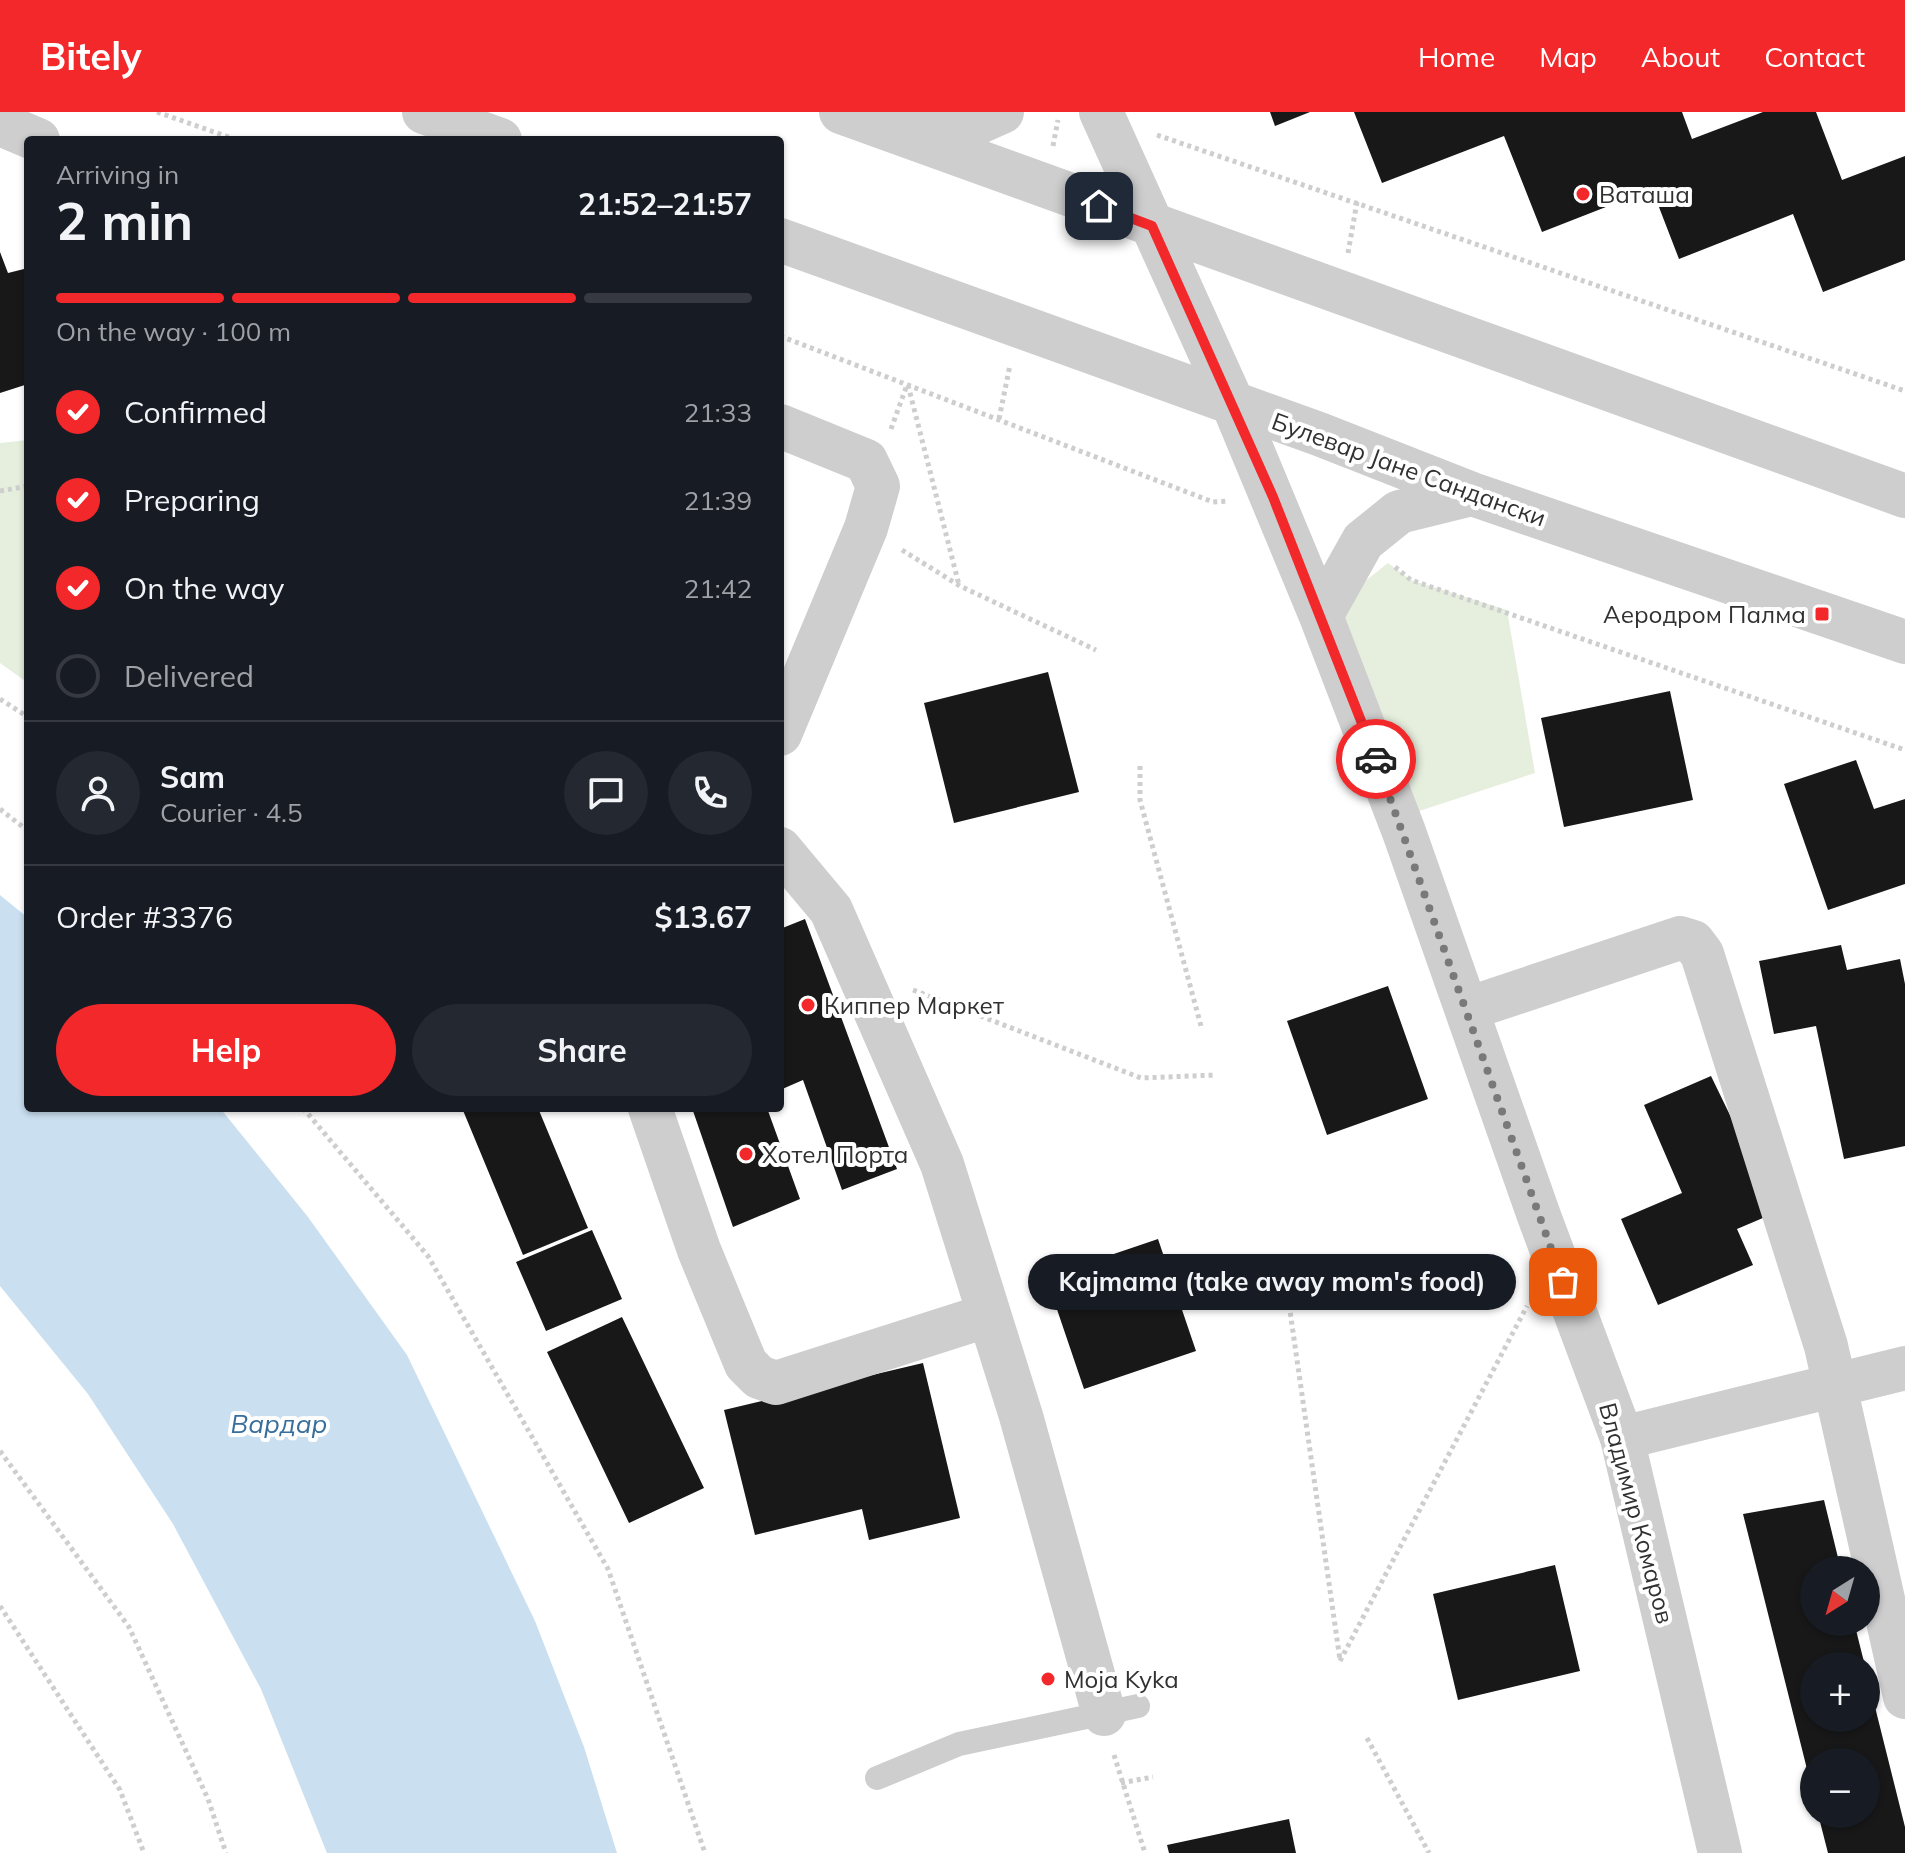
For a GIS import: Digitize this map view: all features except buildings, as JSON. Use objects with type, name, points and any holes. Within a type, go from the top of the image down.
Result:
[{"type":"street","points":[[424,112],[489,136]]},
{"type":"street","points":[[841,112],[1905,496]]},
{"type":"street","points":[[899,133],[957,132],[1002,112]]},
{"type":"street","name":"Владимир Комаров","points":[[1102,114],[1233,404],[1321,616],[1622,1438],[1720,1853]]},
{"type":"street","points":[[0,124],[28,136]]},
{"type":"street","name":"Булевар Јане Сандански","points":[[784,241],[1472,494],[1905,642]]},
{"type":"street","points":[[784,428],[866,461],[878,486],[866,528],[784,724]]},
{"type":"street","points":[[1321,616],[1363,541],[1399,512],[1472,494]]},
{"type":"street","points":[[784,854],[831,910],[942,1164],[1021,1416],[1121,1710]]},
{"type":"street","points":[[1467,1009],[1680,938],[1693,942],[1702,954],[1826,1346],[1905,1697]]},
{"type":"street","points":[[651,1112],[699,1250],[746,1364],[759,1377],[776,1383],[989,1315]]},
{"type":"street","points":[[1622,1438],[1905,1368]]},
{"type":"lane","points":[[877,1778],[959,1744],[1121,1710]]},
{"type":"path","points":[[157,112],[226,136]]},
{"type":"path","points":[[1102,114],[1905,391]]},
{"type":"path","points":[[999,419],[1018,325]]},
{"type":"path","points":[[784,338],[1213,502]]},
{"type":"path","points":[[907,384],[960,586]]},
{"type":"path","points":[[0,491],[24,487]]},
{"type":"path","points":[[866,528],[960,586],[1096,650]]},
{"type":"path","points":[[1363,541],[1411,580],[1905,750]]},
{"type":"path","points":[[0,699],[24,714]]},
{"type":"path","points":[[1140,766],[1140,800],[1201,1026]]},
{"type":"path","points":[[0,809],[24,828]]},
{"type":"path","points":[[856,968],[1141,1078],[1216,1075]]},
{"type":"path","points":[[306,1112],[428,1256],[608,1569],[705,1853]]},
{"type":"path","points":[[1288,1297],[1340,1661],[1554,1256]]},
{"type":"path","points":[[0,1451],[129,1627],[208,1799],[226,1853]]},
{"type":"path","points":[[0,1606],[120,1790],[144,1853]]},
{"type":"path","points":[[1121,1710],[1121,1783],[1145,1853]]},
{"type":"path","points":[[1367,1738],[1429,1853]]},
{"type":"path","points":[[1121,1783],[1153,1777]]},
{"type":"green space","points":[[24,440],[24,680],[0,663],[0,443]]},
{"type":"green space","points":[[1388,563],[1411,580],[1507,610],[1535,773],[1398,818],[1321,616]]},
{"type":"water","name":"Вардар","points":[[0,895],[24,915],[24,1112],[223,1112],[308,1217],[407,1355],[535,1621],[584,1747],[617,1853],[327,1853],[261,1689],[173,1524],[88,1394],[0,1286]]},
{"type":"way so far","points":[[1376,759],[1563,1282]]},
{"type":"place","name":"Ваташа","points":[[1583,194]]},
{"type":"place","name":"Аеродром Палма","points":[[1822,614]]},
{"type":"place","name":"Киппер Маркет","points":[[808,1005]]},
{"type":"place","name":"Хотел Порта","points":[[746,1154]]},
{"type":"place","name":"Kajmama (take away mom's food)","points":[[1563,1282]]},
{"type":"place","name":"Moja Kyka","points":[[1048,1679]]},
{"type":"route","points":[[1099,206],[1152,226],[1273,497],[1376,759]]}]
